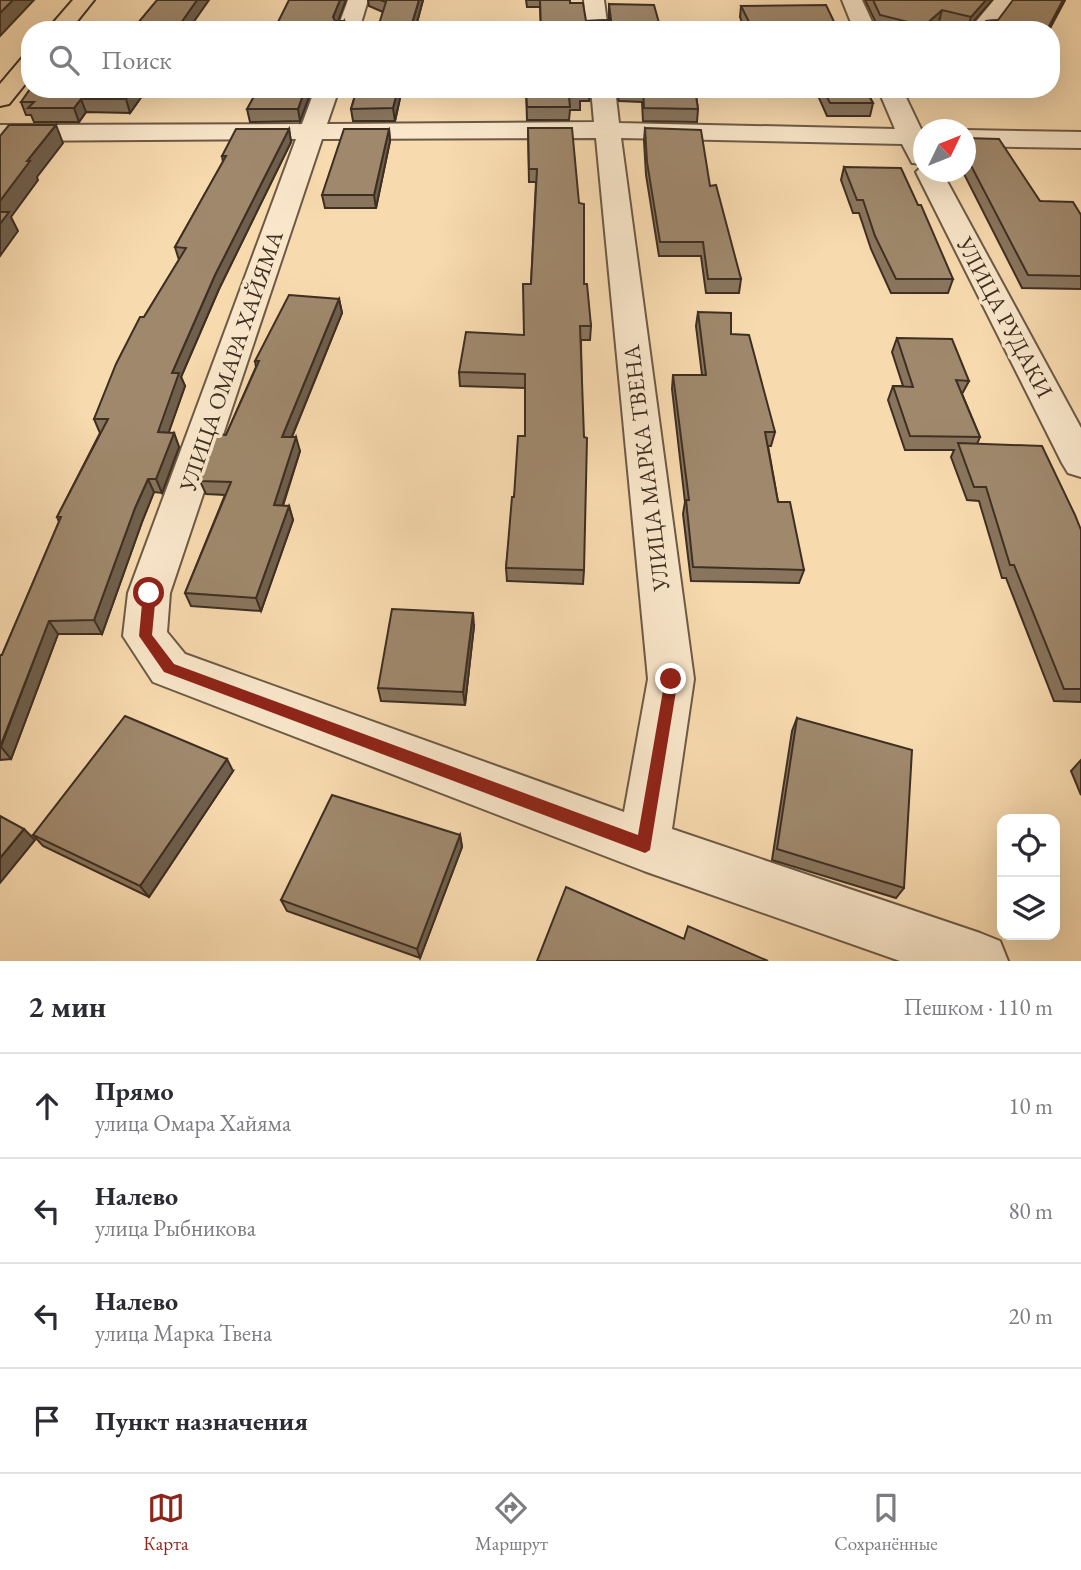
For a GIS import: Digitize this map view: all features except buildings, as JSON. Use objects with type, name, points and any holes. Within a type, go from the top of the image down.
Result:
[{"type":"main road","points":[[66,21],[84,0]]},
{"type":"main road","points":[[0,99],[21,74]]},
{"type":"street","points":[[351,21],[358,0]]},
{"type":"street","points":[[594,0],[596,21]]},
{"type":"street","points":[[852,0],[861,21]]},
{"type":"street","points":[[988,21],[1005,0]]},
{"type":"street","name":"УЛИЦА ОМАРА ХАЙЯМА","points":[[324,98],[149,593],[145,636],[169,668],[645,845]]},
{"type":"street","name":"УЛИЦА МАРКА ТВЕНА","points":[[604,98],[671,679],[645,845]]},
{"type":"street","points":[[899,98],[913,128]]},
{"type":"street","points":[[0,133],[607,130],[913,137]]},
{"type":"street","points":[[976,138],[1081,141]]},
{"type":"street","name":"УЛИЦА РУДАКИ","points":[[934,182],[1081,463]]},
{"type":"street","points":[[645,845],[980,961]]},
{"type":"route","points":[[149,593],[145,636],[169,668],[645,845],[671,679]]}]
